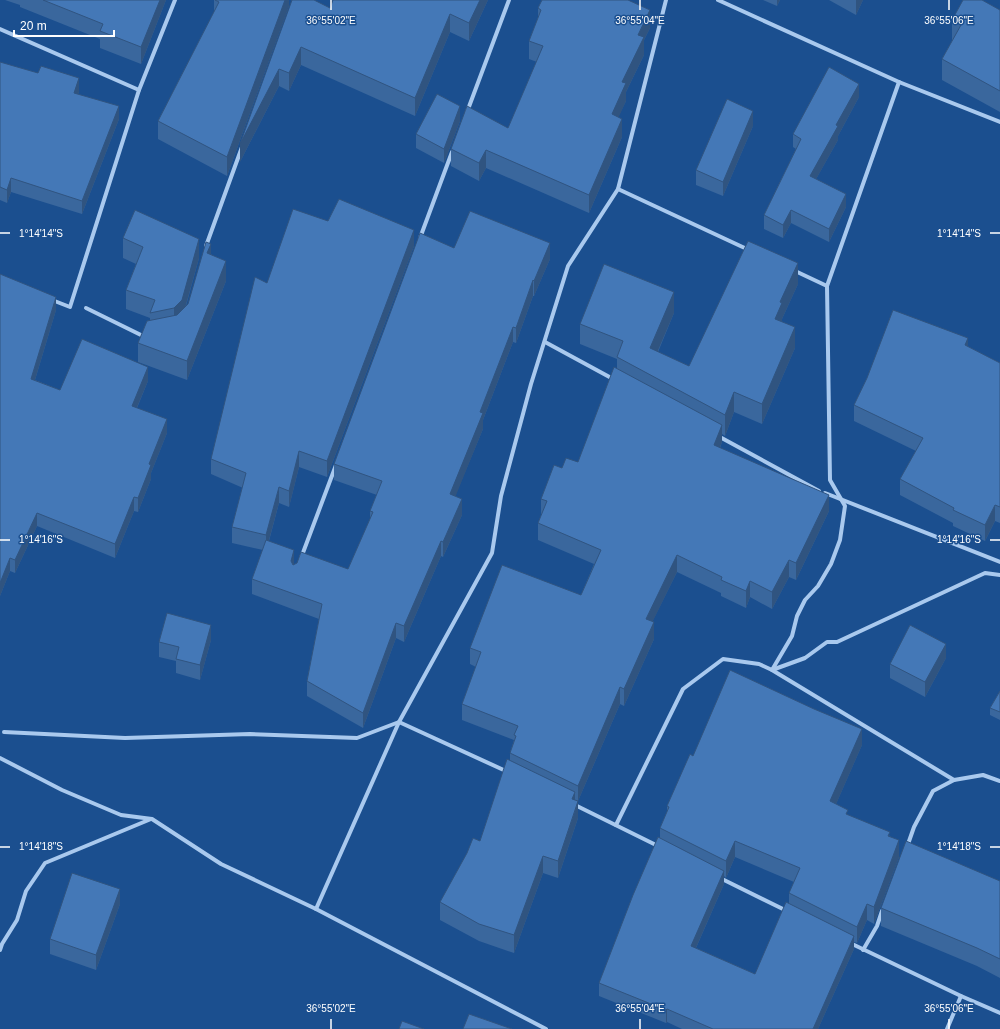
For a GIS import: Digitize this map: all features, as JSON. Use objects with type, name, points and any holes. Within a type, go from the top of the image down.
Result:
[{"type":"street","points":[[49,298],[70,307],[139,90],[175,0]]},
{"type":"street","points":[[464,120],[509,0]]},
{"type":"street","points":[[316,909],[399,722],[492,553],[501,496],[531,384],[568,266],[618,189],[666,0]]},
{"type":"street","points":[[718,0],[899,82],[1000,122]]},
{"type":"street","points":[[0,29],[139,90]]},
{"type":"street","points":[[772,670],[792,636],[797,616],[805,600],[818,586],[831,564],[840,540],[845,506],[830,480],[827,286],[899,82]]},
{"type":"street","points":[[204,253],[244,141]]},
{"type":"street","points":[[420,240],[453,150]]},
{"type":"street","points":[[618,189],[755,253]]},
{"type":"street","points":[[791,269],[827,286]]},
{"type":"street","points":[[86,308],[144,337],[150,336]]},
{"type":"street","points":[[545,342],[622,384]]},
{"type":"street","points":[[714,434],[819,491],[1000,562]]},
{"type":"street","points":[[300,562],[339,457]]},
{"type":"street","points":[[772,670],[805,658],[827,642],[838,642],[985,573],[1000,575]]},
{"type":"street","points":[[616,825],[683,689],[723,659],[759,664],[772,670],[954,780]]},
{"type":"street","points":[[4,732],[125,738],[250,734],[357,738],[399,722],[514,775]]},
{"type":"street","points":[[0,758],[62,790],[121,815],[152,819],[221,864],[316,909],[546,1029]]},
{"type":"street","points":[[904,855],[914,827],[932,791],[954,780],[983,776],[1000,782]]},
{"type":"street","points":[[569,802],[666,850]]},
{"type":"street","points":[[0,950],[2,944],[17,920],[26,892],[45,863],[152,819]]},
{"type":"street","points":[[715,875],[792,914]]},
{"type":"street","points":[[863,950],[877,926],[885,904]]},
{"type":"street","points":[[842,939],[1000,1013]]},
{"type":"street","points":[[947,1029],[961,996]]},
{"type":"building","points":[[43,0],[160,0],[141,47],[100,31],[103,24]]},
{"type":"building","points":[[215,0],[285,0],[227,157],[158,121],[219,2]]},
{"type":"building","points":[[292,0],[314,0],[330,8],[333,0],[480,0],[469,23],[450,14],[415,98],[301,47],[289,73],[279,69],[240,144]]},
{"type":"building","points":[[542,0],[628,0],[650,10],[638,35],[644,37],[622,82],[626,83],[612,114],[622,119],[589,195],[486,150],[479,163],[451,149],[467,106],[508,128],[543,46],[529,41],[541,10],[538,8]]},
{"type":"building","points":[[963,0],[982,0],[1000,10],[1000,91],[942,59],[961,25],[952,20]]},
{"type":"building","points":[[0,62],[38,73],[41,66],[79,78],[74,93],[119,106],[82,201],[11,178],[7,190],[0,187]]},
{"type":"building","points":[[829,67],[859,84],[836,125],[838,126],[810,176],[846,194],[829,229],[791,210],[783,225],[764,215],[801,139],[793,134]]},
{"type":"building","points":[[437,94],[460,106],[444,149],[416,134]]},
{"type":"building","points":[[727,99],[753,111],[723,182],[696,170]]},
{"type":"building","points":[[339,199],[414,230],[327,461],[299,451],[289,491],[279,487],[266,535],[232,527],[246,473],[211,459],[255,277],[267,283],[293,209],[328,221]]},
{"type":"building","points":[[135,210],[199,239],[182,300],[174,308],[150,313],[155,300],[126,290],[143,247],[123,238]]},
{"type":"building","points":[[470,211],[550,243],[534,281],[533,280],[516,328],[513,327],[480,412],[483,413],[450,494],[462,499],[443,542],[441,541],[404,626],[396,623],[363,713],[307,681],[322,604],[252,579],[266,540],[294,550],[291,561],[293,565],[297,563],[301,552],[348,569],[373,512],[370,511],[382,481],[334,464],[420,233],[454,248]]},
{"type":"building","points":[[748,241],[798,263],[780,302],[782,303],[775,319],[795,327],[762,404],[734,392],[725,415],[617,357],[623,341],[580,324],[604,264],[674,292],[650,348],[689,366]]},
{"type":"building","points":[[206,242],[211,244],[207,253],[226,261],[187,361],[138,343],[147,321],[177,315],[188,304]]},
{"type":"building","points":[[0,274],[56,297],[31,379],[60,390],[82,339],[148,367],[132,406],[167,419],[149,464],[151,465],[138,498],[134,497],[115,544],[37,513],[15,560],[10,558],[0,583]]},
{"type":"building","points":[[893,310],[968,338],[965,345],[1000,363],[1000,507],[995,505],[985,525],[953,510],[954,508],[900,479],[923,438],[854,405],[867,378]]},
{"type":"building","points":[[614,367],[722,425],[714,445],[829,495],[796,563],[789,560],[772,592],[750,581],[746,591],[721,580],[722,577],[677,555],[646,619],[654,622],[624,689],[620,687],[578,786],[510,753],[516,736],[514,735],[518,726],[462,704],[481,652],[470,648],[502,565],[581,595],[601,550],[538,523],[547,501],[541,499],[554,465],[562,468],[566,458],[578,462]]},
{"type":"building","points":[[167,613],[211,625],[200,665],[176,659],[179,647],[159,642]]},
{"type":"building","points":[[910,625],[946,644],[925,682],[890,664]]},
{"type":"building","points":[[730,670],[814,709],[862,729],[830,801],[848,810],[846,814],[890,832],[888,836],[899,840],[874,907],[867,904],[857,927],[789,893],[800,868],[735,841],[726,861],[660,828],[669,807],[667,806],[690,754],[693,756]]},
{"type":"building","points":[[1000,691],[1000,712],[990,708]]},
{"type":"building","points":[[507,759],[575,792],[572,799],[578,801],[558,861],[543,856],[514,935],[479,924],[440,902],[467,853],[473,838],[480,841]]},
{"type":"building","points":[[658,837],[724,871],[691,946],[755,974],[786,902],[854,936],[813,1029],[713,1029],[667,1009],[666,1010],[599,983],[633,895]]},
{"type":"building","points":[[906,841],[1000,881],[1000,959],[881,908]]},
{"type":"building","points":[[72,873],[120,889],[96,955],[50,939]]},
{"type":"building","points":[[469,1014],[512,1029],[463,1029]]},
{"type":"building","points":[[402,1021],[424,1029],[399,1029]]}]
